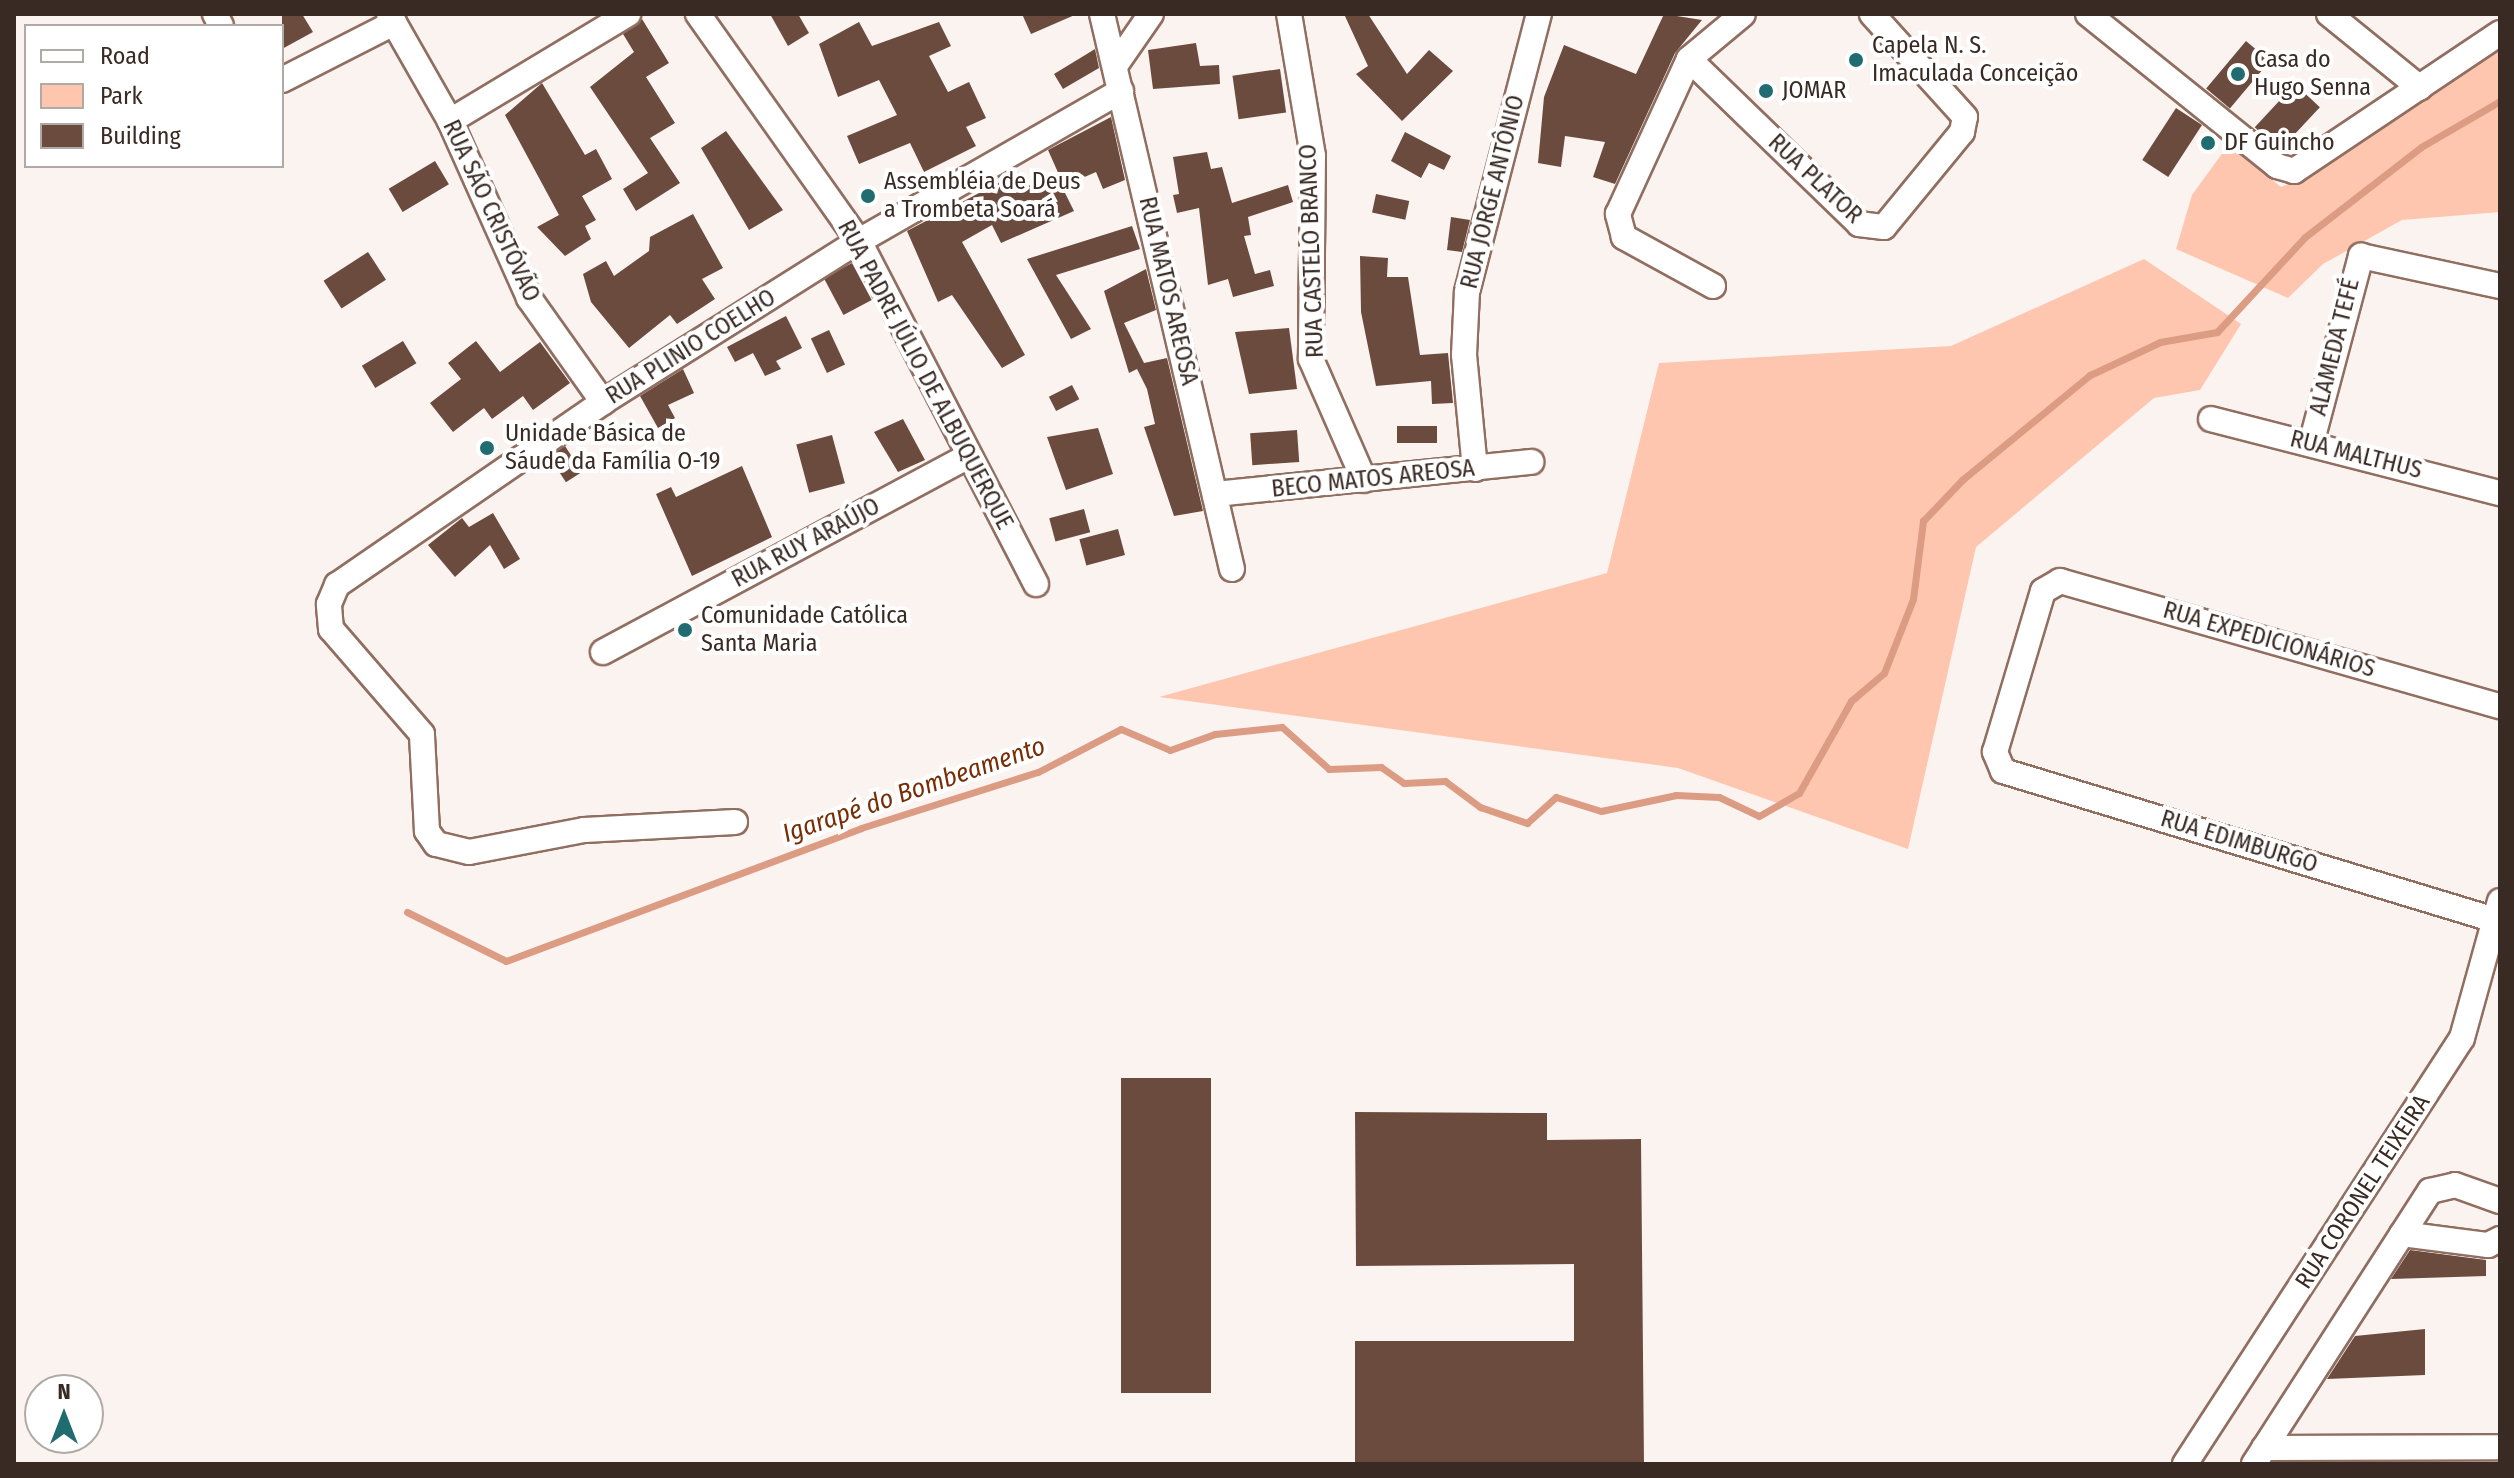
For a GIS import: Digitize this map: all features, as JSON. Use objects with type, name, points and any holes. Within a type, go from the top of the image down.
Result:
[{"type":"street","points":[[450,121],[628,14]]},
{"type":"street","name":"RUA PADRE JÚLIO DE ALBUQUERQUE","points":[[698,14],[859,241],[966,457],[1036,584]]},
{"type":"street","name":"RUA MATOS AREOSA","points":[[1102,14],[1232,569]]},
{"type":"street","points":[[1115,66],[1151,14]]},
{"type":"street","name":"RUA CASTELO BRANCO","points":[[1289,14],[1313,156],[1311,359],[1364,480]]},
{"type":"street","name":"RUA JORGE ANTÔNIO","points":[[1475,469],[1464,355],[1467,292],[1539,14]]},
{"type":"street","points":[[1713,286],[1624,237],[1617,226],[1689,59],[1743,14]]},
{"type":"street","name":"RUA PLATOR","points":[[1689,59],[1859,224],[1884,227],[1962,132],[1965,117],[1872,14]]},
{"type":"street","points":[[2088,14],[2277,166],[2294,171],[2500,33]]},
{"type":"street","points":[[2329,14],[2420,88]]},
{"type":"street","points":[[284,79],[392,18]]},
{"type":"street","name":"RUA SÃO CRISTÓVÃO","points":[[392,18],[450,121],[529,298],[603,402]]},
{"type":"street","name":"RUA PLINIO COELHO","points":[[735,822],[640,824],[449,851],[427,831],[422,734],[331,629],[329,604],[337,585],[603,402],[859,241],[1121,91]]},
{"type":"street","name":"ALAMEDA TEFÉ","points":[[2311,444],[2365,254],[2500,286]]},
{"type":"street","name":"RUA MALTHUS","points":[[2211,419],[2500,493]]},
{"type":"street","name":"RUA RUY ARAÚJO","points":[[603,652],[966,457]]},
{"type":"street","name":"BECO MATOS AREOSA","points":[[1215,494],[1531,462]]},
{"type":"street","name":"RUA EXPEDICIONÁRIOS","points":[[1995,752],[2043,591],[2060,581],[2500,706]]},
{"type":"street","name":"RUA EDIMBURGO","points":[[1995,752],[2003,771],[2497,910]]},
{"type":"street","name":"RUA CORONEL TEIXEIRA","points":[[2185,1464],[2462,1038],[2497,910]]},
{"type":"street","points":[[2259,1456],[2436,1186],[2500,1201]]},
{"type":"street","points":[[2402,1234],[2488,1245],[2500,1239]]},
{"type":"street","points":[[2259,1456],[2500,1447]]},
{"type":"green space","points":[[2500,42],[2500,212],[2402,220],[2323,264],[2288,298],[2176,249],[2192,195],[2229,144],[2281,187],[2310,175]]},
{"type":"green space","points":[[2144,259],[2241,324],[2200,390],[2154,398],[1976,547],[1908,849],[1678,768],[1159,697],[1607,573],[1659,363],[1951,346]]},
{"type":"building","points":[[282,14],[302,14],[313,32],[284,48]]},
{"type":"building","points":[[770,14],[798,14],[809,33],[788,46]]},
{"type":"building","points":[[1022,14],[1077,14],[1031,34]]},
{"type":"building","points":[[1344,14],[1368,14],[1407,74],[1429,50],[1453,71],[1402,121],[1356,74],[1368,66]]},
{"type":"building","points":[[1664,14],[1702,20],[1675,53],[1615,184],[1593,177],[1605,142],[1565,136],[1561,167],[1538,163],[1544,97],[1564,45],[1636,74]]},
{"type":"building","points":[[642,19],[669,63],[646,77],[675,123],[650,138],[680,183],[636,211],[623,189],[648,173],[590,87],[634,52],[623,34]]},
{"type":"building","points":[[859,22],[872,46],[939,22],[951,46],[929,56],[948,92],[969,82],[986,118],[966,127],[976,146],[924,172],[910,143],[859,164],[847,136],[897,115],[879,80],[838,97],[819,44]]},
{"type":"building","name":"Casa do Hugo Senna","points":[[2246,41],[2270,61],[2230,108],[2206,88]]},
{"type":"building","points":[[1196,43],[1200,66],[1219,65],[1220,84],[1153,89],[1148,50]]},
{"type":"building","points":[[1095,49],[1099,68],[1063,89],[1054,74]]},
{"type":"building","points":[[1280,69],[1286,113],[1239,119],[1232,76]]},
{"type":"building","points":[[542,83],[585,155],[596,149],[612,179],[582,196],[596,220],[585,226],[591,239],[565,256],[537,227],[559,215],[505,115]]},
{"type":"building","points":[[2295,84],[2320,107],[2280,150],[2255,127]]},
{"type":"building","points":[[2176,108],[2202,125],[2168,177],[2142,160]]},
{"type":"building","points":[[1111,117],[1125,180],[1103,189],[1096,172],[1064,186],[1048,150]]},
{"type":"building","points":[[726,131],[783,210],[749,230],[701,148]]},
{"type":"building","points":[[1405,132],[1451,156],[1444,170],[1429,163],[1421,178],[1391,161]]},
{"type":"building","points":[[1207,152],[1211,169],[1222,167],[1232,203],[1288,185],[1293,202],[1248,217],[1251,235],[1244,236],[1255,274],[1270,270],[1274,286],[1233,297],[1228,279],[1208,285],[1199,208],[1177,213],[1173,195],[1179,194],[1173,157]]},
{"type":"building","points":[[435,161],[449,184],[403,212],[389,189]]},
{"type":"building","points":[[1019,172],[1026,187],[1055,173],[1074,211],[1001,243],[992,225],[962,242],[1025,355],[1002,368],[952,295],[938,302],[907,231]]},
{"type":"building","points":[[1376,194],[1409,201],[1405,220],[1372,213]]},
{"type":"building","points":[[693,214],[723,268],[702,279],[715,299],[677,324],[670,315],[629,348],[591,302],[583,274],[606,261],[614,276],[649,251],[650,237]]},
{"type":"building","points":[[1451,217],[1470,220],[1462,252],[1447,250]]},
{"type":"building","points":[[1132,226],[1140,249],[1056,275],[1091,329],[1071,339],[1027,259]]},
{"type":"building","points":[[368,252],[386,280],[342,309],[324,281]]},
{"type":"building","points":[[1360,256],[1388,258],[1387,277],[1408,277],[1420,355],[1448,353],[1453,403],[1432,404],[1431,381],[1376,386],[1361,312]]},
{"type":"building","points":[[852,263],[872,300],[843,315],[824,278]]},
{"type":"building","points":[[1146,269],[1156,310],[1124,323],[1144,363],[1167,358],[1203,511],[1174,516],[1144,427],[1155,424],[1147,389],[1137,369],[1129,373],[1104,291]]},
{"type":"building","points":[[786,316],[802,348],[776,361],[781,369],[765,376],[753,353],[735,362],[727,347]]},
{"type":"building","points":[[1289,328],[1297,389],[1249,394],[1235,332]]},
{"type":"building","points":[[829,330],[845,364],[827,373],[811,338]]},
{"type":"building","points":[[403,341],[416,363],[375,388],[362,366]]},
{"type":"building","points":[[476,341],[500,372],[540,342],[570,383],[533,410],[523,396],[492,419],[484,408],[453,432],[430,403],[461,379],[448,363]]},
{"type":"building","points":[[683,369],[694,393],[668,405],[675,418],[658,428],[640,396]]},
{"type":"building","points":[[1072,385],[1079,399],[1056,411],[1049,397]]},
{"type":"building","points":[[903,419],[925,460],[898,472],[874,432]]},
{"type":"building","points":[[1397,426],[1437,426],[1437,443],[1397,443]]},
{"type":"building","points":[[1098,428],[1113,474],[1066,490],[1047,437]]},
{"type":"building","points":[[1297,430],[1299,462],[1252,465],[1250,433]]},
{"type":"building","points":[[832,435],[845,483],[809,493],[796,445]]},
{"type":"building","points":[[565,446],[582,472],[566,482],[549,456]]},
{"type":"building","points":[[742,466],[772,537],[692,576],[656,494],[671,487],[676,497]]},
{"type":"building","points":[[1084,509],[1090,532],[1055,541],[1049,518]]},
{"type":"building","points":[[493,513],[520,559],[504,569],[490,545],[455,577],[428,545],[462,518],[469,527]]},
{"type":"building","points":[[1118,529],[1125,555],[1086,565],[1079,539]]},
{"type":"building","points":[[1121,1078],[1211,1078],[1211,1393],[1121,1393]]},
{"type":"building","points":[[1355,1112],[1547,1113],[1547,1140],[1641,1139],[1644,1464],[1355,1464],[1355,1341],[1574,1341],[1574,1264],[1356,1266]]},
{"type":"building","points":[[2410,1250],[2486,1260],[2486,1276],[2391,1279]]},
{"type":"building","points":[[2425,1329],[2425,1375],[2327,1379],[2355,1336]]},
{"type":"waterway","name":"Igarapé do Bombeamento","points":[[407,912],[506,961],[861,828],[1038,772],[1121,729],[1170,750],[1215,734],[1282,727],[1329,769],[1381,767],[1404,783],[1445,781],[1480,807],[1527,823],[1556,797],[1601,811],[1676,795],[1719,797],[1759,816],[1799,793],[1851,701],[1884,673],[1913,599],[1923,521],[1962,480],[2090,375],[2160,342],[2217,332],[2305,237],[2421,147],[2500,101]]},
{"type":"place","name":"Capela N. S. Imaculada Conceição","points":[[1856,60]]},
{"type":"place","name":"Casa do Hugo Senna","points":[[2238,74]]},
{"type":"place","name":"JOMAR","points":[[1766,91]]},
{"type":"place","name":"DF Guincho","points":[[2208,143]]},
{"type":"place","name":"Assembléia de Deus a Trombeta Soará","points":[[868,196]]},
{"type":"place","name":"Unidade Básica de Sáude da Família O-19","points":[[487,448]]},
{"type":"place","name":"Comunidade Católica Santa Maria","points":[[685,630]]}]
